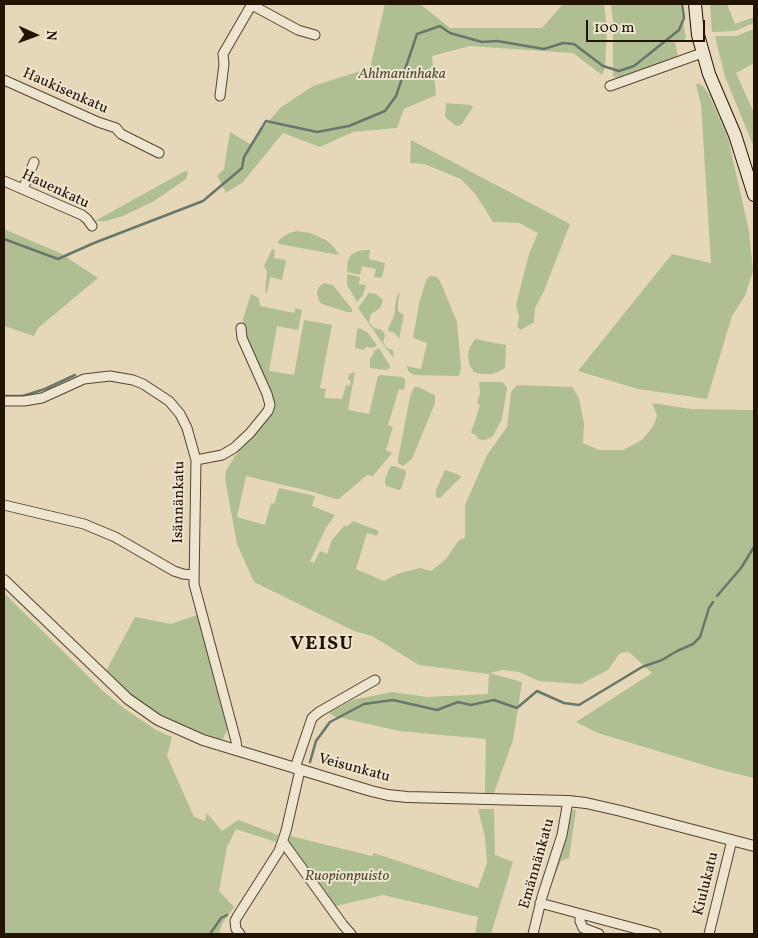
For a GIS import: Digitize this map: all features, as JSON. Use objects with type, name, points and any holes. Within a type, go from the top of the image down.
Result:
[{"type":"main road","points":[[695,4],[702,53],[712,82],[735,135],[754,195]]},
{"type":"street","points":[[220,96],[223,76],[223,54],[252,4],[298,30],[315,35]]},
{"type":"street","points":[[610,86],[702,53]]},
{"type":"street","name":"Haukisenkatu","points":[[4,80],[98,122],[116,128],[122,134],[159,153]]},
{"type":"street","points":[[23,189],[34,162]]},
{"type":"street","name":"Hauenkatu","points":[[4,181],[82,215],[88,219],[92,226]]},
{"type":"street","points":[[196,460],[222,454],[234,448],[250,433],[270,405],[268,394],[242,338],[241,328]]},
{"type":"street","name":"Isännänkatu","points":[[4,401],[24,401],[42,398],[84,379],[110,376],[133,380],[169,400],[175,407],[188,428],[196,460],[193,575],[200,610],[237,750]]},
{"type":"street","points":[[4,505],[93,528],[115,536],[174,571],[193,575]]},
{"type":"street","name":"Veisunkatu","points":[[4,580],[110,683],[146,713],[196,738],[370,791],[407,798],[568,801],[621,810],[754,846]]},
{"type":"street","points":[[240,934],[236,929],[235,921],[237,916],[274,860],[283,842],[298,769],[312,718],[319,712],[375,680]]},
{"type":"street","name":"Emännänkatu","points":[[534,934],[540,904],[562,835],[568,801]]},
{"type":"street","name":"Kiulukatu","points":[[709,934],[732,840]]},
{"type":"street","points":[[283,842],[343,926],[351,934]]},
{"type":"street","points":[[540,904],[656,934]]},
{"type":"street","points":[[580,915],[582,928],[599,934]]},
{"type":"green space","name":"Ahlmaninhaka","points":[[385,4],[420,4],[450,28],[542,28],[563,4],[604,4],[607,29],[605,68],[602,75],[573,53],[470,46],[432,56],[436,95],[404,109],[397,128],[353,132],[320,147],[283,133],[243,182],[226,193],[217,176],[224,169],[230,132],[250,144],[280,108],[313,86],[370,68]]},
{"type":"green space","points":[[611,4],[680,4],[686,39],[675,42],[678,57],[617,78],[613,76],[613,21]]},
{"type":"green space","points":[[710,4],[727,4],[735,24],[754,17],[754,23],[735,31],[712,32]]},
{"type":"green space","points":[[754,29],[754,63],[736,73],[754,113],[754,147],[725,77],[715,36],[736,36]]},
{"type":"green space","points":[[698,83],[704,87],[709,95],[728,138],[749,231],[753,271],[745,296],[732,316],[707,399],[638,389],[578,371],[672,254],[711,263],[701,104],[696,85]]},
{"type":"green space","points":[[446,103],[470,105],[473,107],[461,125],[456,126],[445,117]]},
{"type":"green space","points":[[411,140],[570,224],[544,291],[535,308],[534,322],[521,330],[517,327],[519,316],[516,305],[529,254],[538,233],[519,223],[493,222],[476,195],[461,179],[424,164],[410,163]]},
{"type":"green space","points":[[185,171],[188,172],[186,179],[154,201],[123,216],[106,221],[95,221]]},
{"type":"green space","points":[[4,229],[60,253],[98,278],[38,328],[34,336],[4,326]]},
{"type":"green space","points":[[297,231],[310,233],[326,240],[339,255],[279,244],[280,239],[289,233]]},
{"type":"green space","points":[[272,249],[275,250],[274,258],[286,260],[282,280],[270,277],[267,293],[265,292],[267,271],[264,266]]},
{"type":"green space","points":[[370,250],[369,259],[385,263],[382,278],[374,277],[376,269],[362,266],[360,275],[347,272],[348,260],[351,255]]},
{"type":"green space","points":[[347,274],[360,277],[359,284],[366,285],[363,295],[357,302],[347,285]]},
{"type":"green space","points":[[430,276],[437,277],[441,283],[457,322],[461,367],[458,376],[414,375],[409,372],[406,366],[421,369],[427,343],[413,338],[419,304],[426,280]]},
{"type":"green space","points":[[324,283],[333,285],[352,309],[352,312],[322,304],[319,301],[318,288]]},
{"type":"green space","points":[[369,293],[376,294],[383,300],[380,308],[371,314],[369,322],[374,328],[382,330],[385,335],[383,342],[387,348],[393,350],[394,358],[358,308]]},
{"type":"green space","points":[[399,293],[398,311],[404,315],[399,339],[395,333],[388,331],[388,329],[394,316]]},
{"type":"green space","points":[[251,294],[259,298],[260,306],[294,313],[296,308],[302,310],[298,330],[277,326],[269,371],[294,375],[304,320],[332,325],[320,388],[326,389],[324,398],[342,399],[346,385],[349,386],[351,381],[348,379],[349,374],[355,372],[348,410],[369,414],[378,376],[402,377],[405,379],[405,385],[404,390],[399,389],[388,425],[393,427],[386,450],[392,453],[373,476],[367,475],[339,499],[336,499],[246,476],[237,517],[265,525],[271,503],[274,504],[279,488],[315,496],[312,506],[335,515],[326,528],[310,561],[314,563],[320,551],[327,554],[332,540],[344,526],[348,526],[353,521],[379,531],[377,536],[367,533],[356,569],[384,581],[397,574],[420,568],[431,571],[446,559],[459,540],[465,538],[465,505],[487,455],[507,427],[511,392],[517,385],[572,387],[579,398],[584,423],[583,443],[599,450],[623,450],[642,440],[654,425],[657,415],[652,403],[691,409],[754,410],[754,778],[717,769],[598,733],[576,722],[652,673],[629,652],[620,653],[608,670],[581,684],[539,681],[519,672],[502,670],[490,673],[522,682],[513,740],[494,793],[485,793],[486,739],[399,731],[333,716],[329,713],[353,700],[392,692],[427,697],[488,694],[489,674],[419,665],[372,636],[354,631],[254,582],[237,544],[225,479],[226,471],[235,456],[269,416],[244,328],[243,319]]},
{"type":"green space","points":[[360,328],[368,333],[377,345],[373,348],[366,347],[364,350],[355,348],[357,329]]},
{"type":"green space","points":[[475,339],[506,345],[505,368],[491,374],[474,372],[469,364],[468,354]]},
{"type":"green space","points":[[379,348],[390,366],[388,370],[370,368],[370,358],[374,351]]},
{"type":"green space","points":[[479,382],[503,382],[507,388],[502,419],[493,436],[484,440],[478,439],[476,435],[471,433],[480,405],[477,403],[480,393]]},
{"type":"green space","points":[[414,387],[419,387],[435,395],[435,403],[412,459],[403,466],[398,463],[398,459],[410,397]]},
{"type":"green space","points":[[394,466],[405,470],[406,474],[399,490],[386,486],[385,483],[390,467]]},
{"type":"green space","points":[[445,470],[461,477],[440,498],[436,497],[436,490]]},
{"type":"green space","points":[[4,593],[103,691],[156,730],[172,737],[167,756],[194,817],[205,821],[207,813],[222,831],[238,820],[278,835],[276,842],[236,829],[227,847],[219,891],[234,907],[222,924],[219,934],[4,934]]},
{"type":"green space","points":[[197,615],[228,728],[223,739],[220,740],[170,722],[130,695],[106,671],[135,617],[171,624]]},
{"type":"green space","name":"Ruopionpuisto","points":[[478,809],[494,809],[495,855],[513,862],[491,934],[475,934],[478,917],[383,895],[336,906],[289,841],[290,836],[372,856],[374,853],[478,888],[487,863],[485,837]]},
{"type":"green space","points":[[573,810],[576,810],[569,858],[561,861],[547,894]]},
{"type":"waterway","points":[[4,239],[58,259],[203,201],[242,168],[244,157],[266,121],[317,132],[349,126],[385,111],[396,96],[417,34],[440,26],[450,33],[482,42],[497,41],[544,49],[563,43],[574,44],[603,66],[619,71],[634,66],[679,30],[684,18],[682,4]]},
{"type":"waterway","points":[[4,396],[23,396],[45,389],[75,375]]},
{"type":"waterway","points":[[717,596],[741,568],[754,547]]},
{"type":"waterway","points":[[310,762],[316,741],[330,722],[364,704],[393,700],[437,710],[458,702],[471,705],[494,700],[517,708],[537,691],[564,703],[579,705],[642,667],[662,660],[693,644],[700,637],[709,608],[713,602]]},
{"type":"waterway","points":[[210,934],[221,918],[227,915]]},
{"type":"district","name":"VEISU","points":[[322,645]]}]
